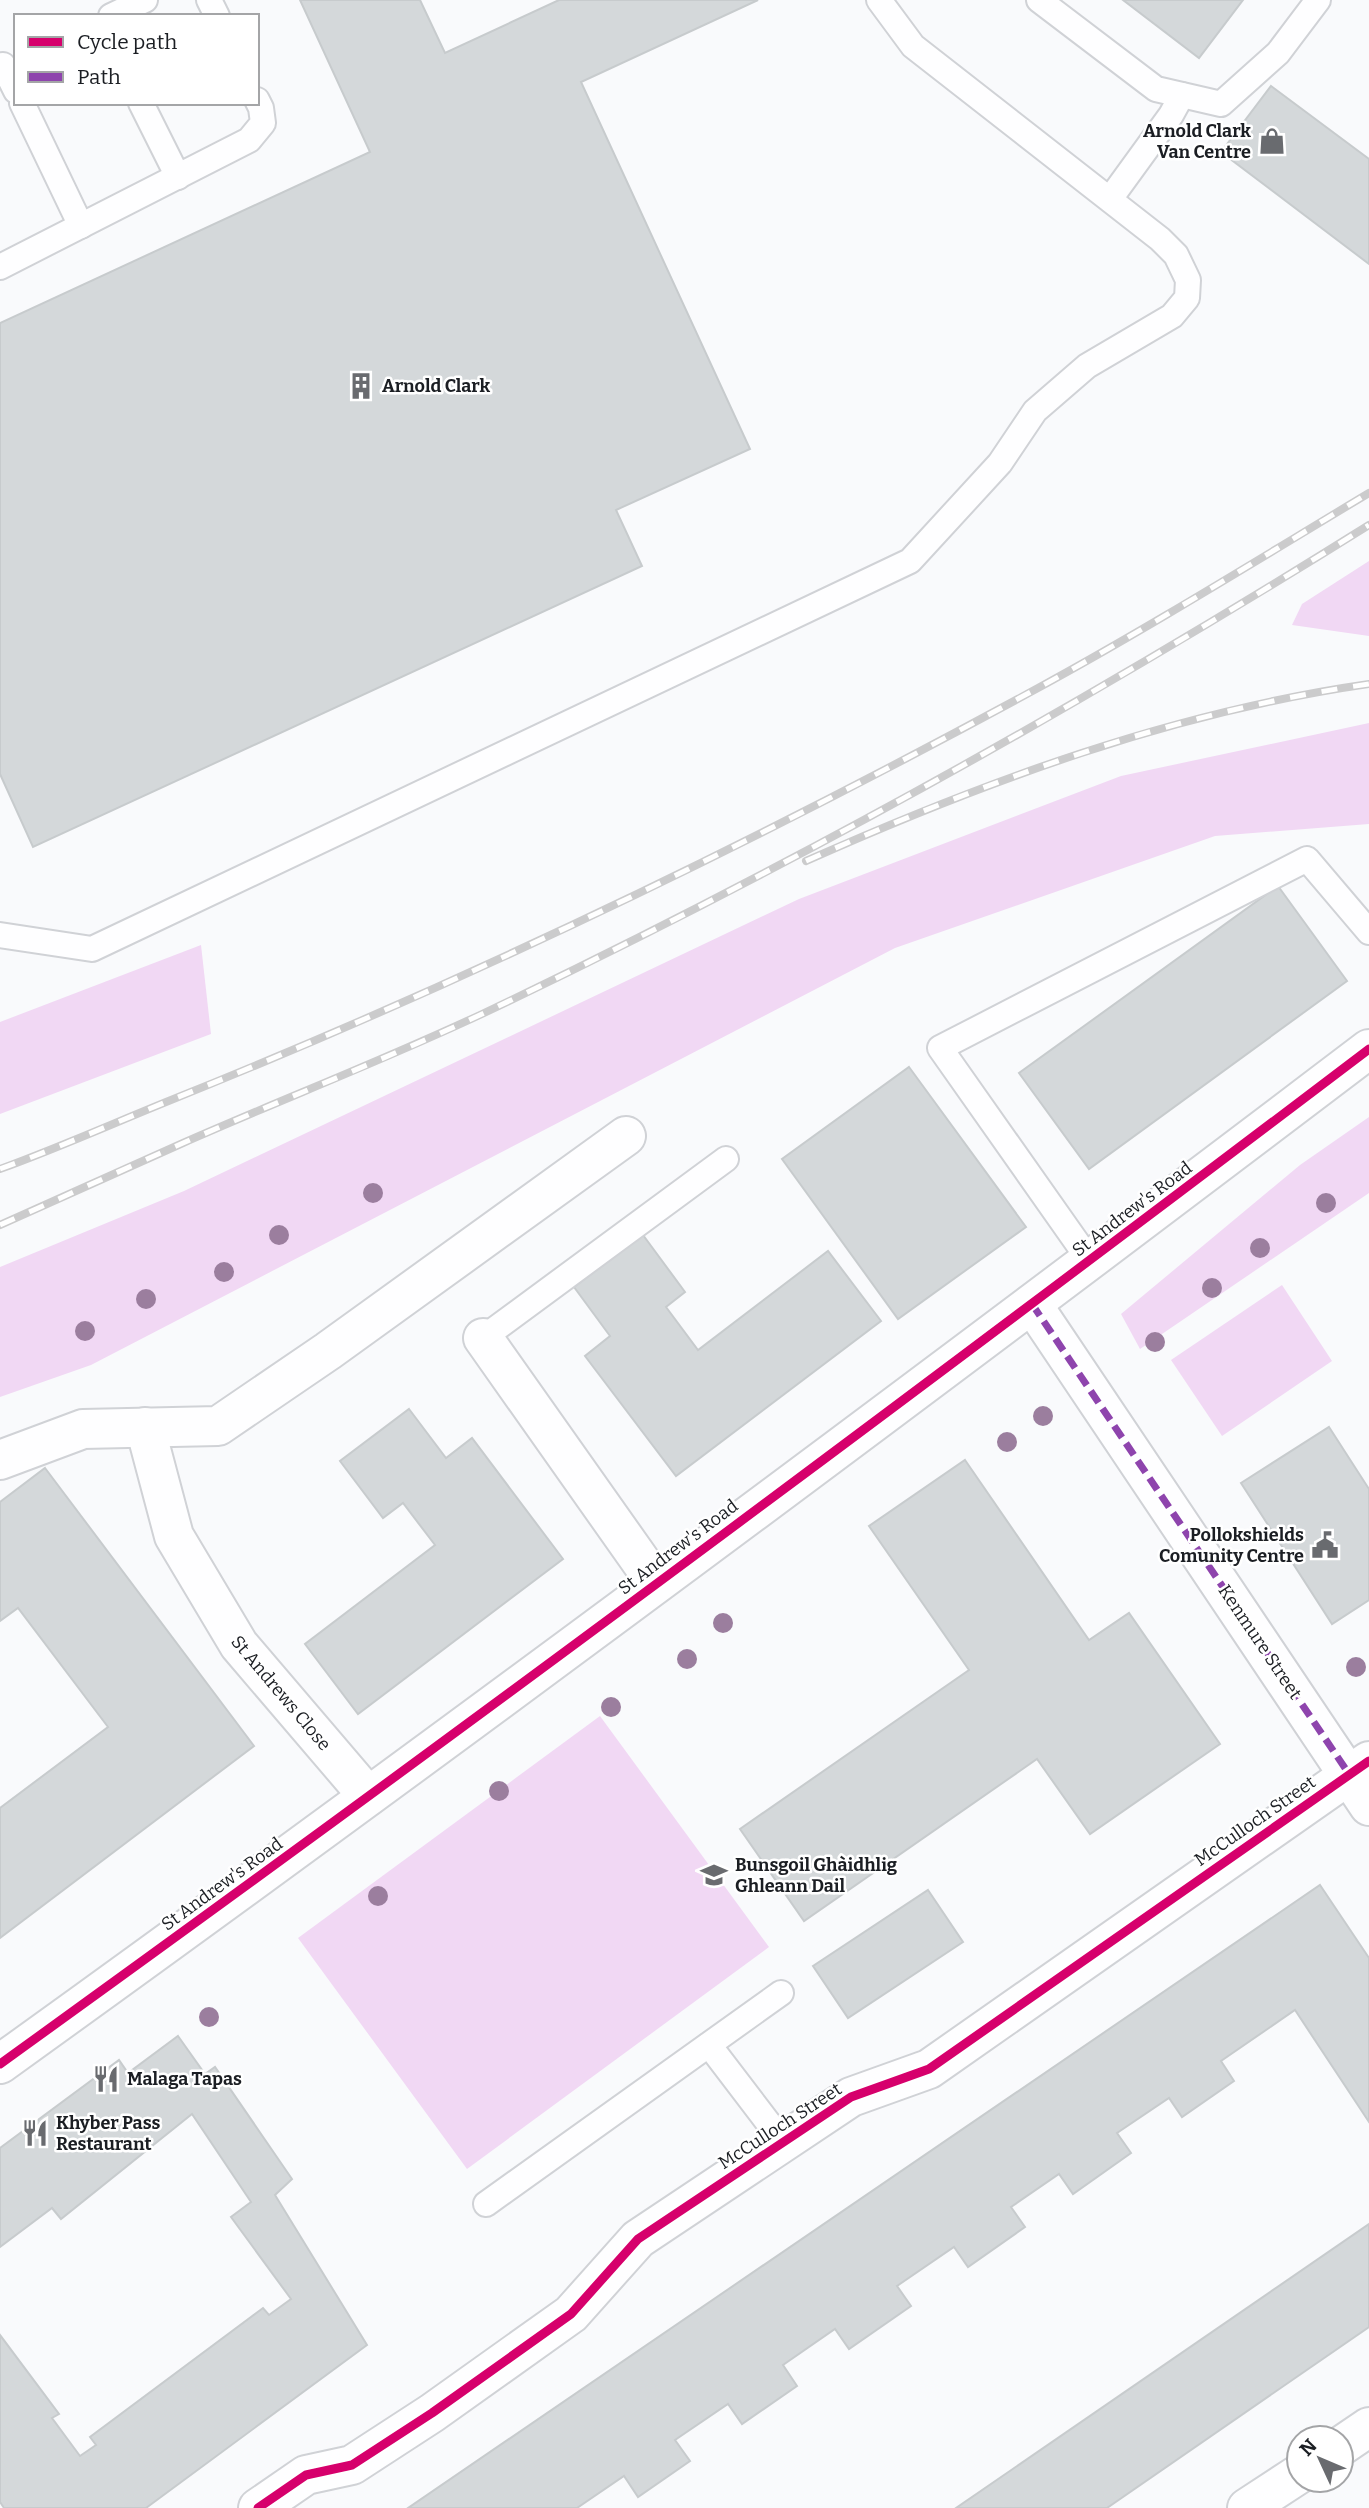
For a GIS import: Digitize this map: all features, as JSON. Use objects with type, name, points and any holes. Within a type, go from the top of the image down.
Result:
[{"type":"street","name":"St Andrew's Road","points":[[0,2064],[656,1584],[1090,1261],[1369,1049]]},
{"type":"street","points":[[0,1460],[83,1429],[218,1426],[328,1351],[626,1136]]},
{"type":"street","name":"Kenmure Street","points":[[1032,1304],[1359,1768],[1369,1806]]},
{"type":"street","points":[[483,1338],[656,1584]]},
{"type":"street","name":"St Andrews Close","points":[[145,1427],[174,1536],[239,1645],[368,1796]]},
{"type":"street","name":"McCulloch Street","points":[[258,2508],[306,2475],[352,2465],[432,2413],[571,2314],[638,2239],[851,2096],[929,2069],[1359,1768]]},
{"type":"street","points":[[1247,2508],[1285,2483]]},
{"type":"lane","points":[[115,14],[145,0]]},
{"type":"lane","points":[[0,935],[92,949],[910,561],[1000,463],[1035,411],[1087,366],[1172,316],[1187,298],[1188,280],[1176,255],[1110,199],[912,46],[879,0]]},
{"type":"lane","points":[[1039,0],[1156,89],[1221,104],[1278,53],[1318,0]]},
{"type":"lane","points":[[6,64],[14,86]]},
{"type":"lane","points":[[1110,199],[1171,115],[1182,95]]},
{"type":"lane","points":[[0,267],[249,140],[262,123],[259,104]]},
{"type":"lane","points":[[23,105],[81,226]]},
{"type":"lane","points":[[142,105],[178,177]]},
{"type":"lane","points":[[1090,1261],[940,1048],[1307,859],[1369,932]]},
{"type":"lane","points":[[483,1338],[726,1159]]},
{"type":"lane","points":[[486,2204],[781,1993]]},
{"type":"lane","points":[[709,2045],[783,2142]]},
{"type":"shaded area","points":[[1369,561],[1369,636],[1292,625],[1302,604]]},
{"type":"shaded area","points":[[1369,723],[1369,824],[1215,836],[895,948],[91,1365],[0,1397],[0,1267],[184,1191],[799,899],[1121,776]]},
{"type":"shaded area","points":[[201,945],[211,1034],[0,1114],[0,1022]]},
{"type":"shaded area","points":[[1369,1117],[1369,1193],[1140,1349],[1121,1314],[1300,1165]]},
{"type":"shaded area","points":[[1282,1285],[1332,1361],[1222,1436],[1171,1360]]},
{"type":"shaded area","points":[[600,1716],[769,1947],[467,2169],[298,1938]]},
{"type":"building","name":"Arnold Clark","points":[[300,0],[420,0],[445,53],[559,0],[758,0],[581,82],[750,449],[616,510],[642,566],[33,847],[0,774],[0,323],[370,152]]},
{"type":"building","points":[[1123,0],[1243,0],[1199,58]]},
{"type":"building","points":[[1271,86],[1369,159],[1369,264],[1221,152]]},
{"type":"building","points":[[1278,886],[1347,981],[1089,1169],[1019,1073]]},
{"type":"building","points":[[909,1067],[1026,1227],[898,1319],[782,1159]]},
{"type":"building","points":[[643,1235],[685,1292],[666,1307],[698,1350],[828,1251],[881,1321],[676,1476],[585,1356],[610,1336],[574,1287]]},
{"type":"building","points":[[409,1409],[446,1458],[472,1438],[563,1559],[358,1714],[305,1644],[435,1545],[403,1503],[383,1518],[340,1461]]},
{"type":"building","name":"Pollokshields Comunity Centre","points":[[1329,1427],[1369,1489],[1369,1600],[1332,1624],[1241,1483]]},
{"type":"building","points":[[965,1460],[1089,1640],[1129,1613],[1220,1744],[1090,1834],[1037,1759],[804,1921],[740,1829],[969,1670],[869,1526]]},
{"type":"building","points":[[45,1468],[254,1746],[0,1938],[0,1808],[108,1727],[18,1608],[0,1621],[0,1502]]},
{"type":"building","points":[[1320,1885],[1369,1958],[1369,2122],[1295,2010],[1221,2061],[1234,2081],[1182,2117],[1169,2098],[1117,2133],[1131,2153],[1073,2194],[1059,2174],[1011,2207],[1025,2227],[968,2267],[954,2247],[897,2286],[911,2306],[849,2349],[835,2329],[783,2365],[797,2386],[742,2424],[728,2404],[675,2440],[690,2461],[638,2497],[624,2476],[577,2508],[408,2508]]},
{"type":"building","points":[[928,1890],[963,1942],[848,2018],[813,1966]]},
{"type":"building","points":[[178,2036],[205,2074],[215,2067],[292,2179],[275,2195],[367,2345],[146,2508],[4,2508],[0,2502],[0,2335],[59,2414],[52,2418],[80,2456],[96,2445],[90,2437],[263,2308],[269,2315],[291,2299],[231,2217],[251,2202],[192,2114],[61,2219],[52,2208],[0,2247],[0,2148],[119,2060],[128,2073]]},
{"type":"building","points":[[1369,2224],[1369,2327],[1107,2508],[956,2508]]},
{"type":"railway","points":[[0,1169],[392,1007],[502,958],[718,854],[932,745],[1080,665],[1369,493]]},
{"type":"railway","points":[[0,1225],[445,1031],[709,902],[1043,720],[1153,657],[1369,525]]},
{"type":"railway","points":[[806,861],[942,804],[1082,753],[1224,712],[1369,684]]},
{"type":"marked path","points":[[1032,1304],[1349,1774]]},
{"type":"cycle path","points":[[0,2064],[688,1561],[1369,1049]]},
{"type":"cycle path","points":[[258,2508],[306,2475],[352,2465],[432,2413],[571,2314],[638,2239],[851,2097],[929,2069],[1369,1761]]},
{"type":"place","name":"Arnold Clark Van Centre","points":[[1272,141]]},
{"type":"place","name":"Arnold Clark","points":[[361,386]]},
{"type":"place","name":"Pollokshields Comunity Centre","points":[[1325,1545]]},
{"type":"place","name":"Bunsgoil Ghàidhlig Ghleann Dail","points":[[714,1875]]},
{"type":"place","name":"Malaga Tapas","points":[[106,2079]]},
{"type":"place","name":"Khyber Pass Restaurant","points":[[35,2133]]}]
